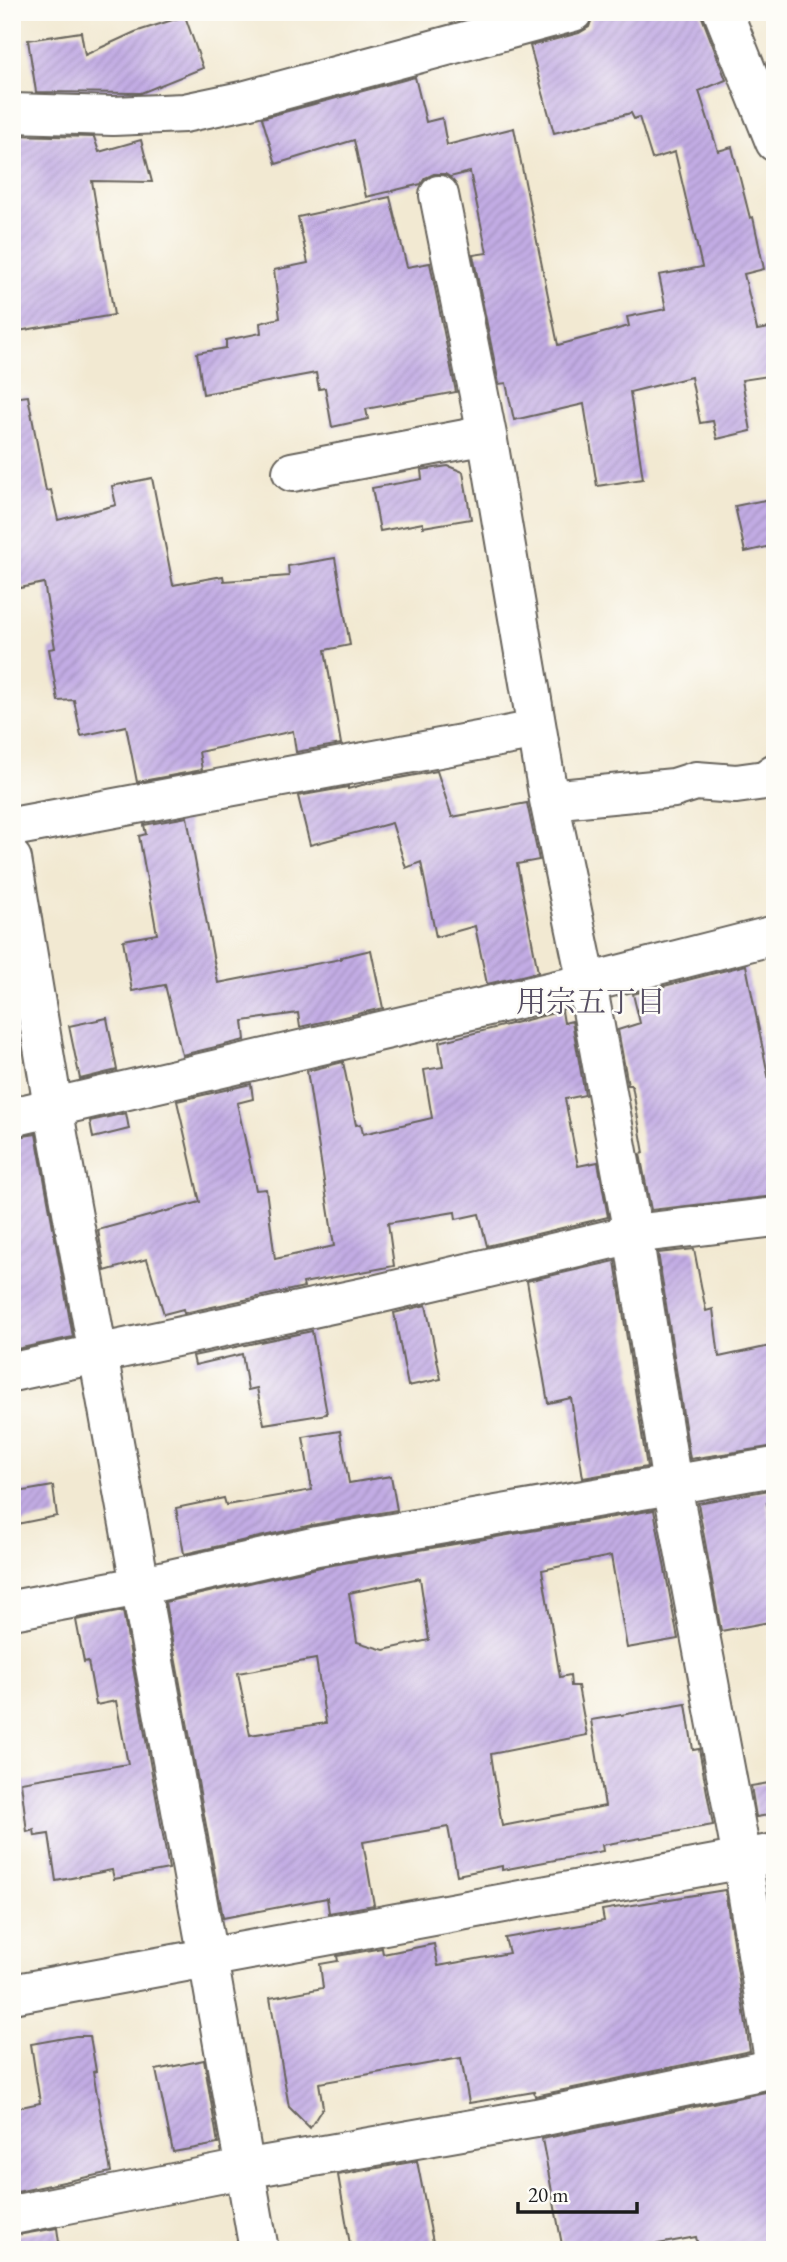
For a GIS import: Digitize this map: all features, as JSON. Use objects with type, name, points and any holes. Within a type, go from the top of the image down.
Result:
[{"type":"street","points":[[12,113],[113,116],[184,113],[246,100],[573,12]]},
{"type":"street","points":[[723,12],[775,142]]},
{"type":"street","points":[[12,2215],[244,2169],[536,2118],[775,2067],[758,1856],[672,1485],[633,1234],[587,983],[549,800],[486,435],[439,195]]},
{"type":"street","points":[[292,472],[486,435]]},
{"type":"street","points":[[12,827],[537,730]]},
{"type":"street","points":[[549,800],[674,788],[696,781],[736,784],[765,780],[775,773]]},
{"type":"street","points":[[12,859],[53,1107],[259,2250]]},
{"type":"street","points":[[12,1117],[587,983],[775,935]]},
{"type":"street","points":[[12,1372],[369,1296],[633,1234],[775,1217]]},
{"type":"street","points":[[12,1610],[139,1586],[317,1546],[775,1467]]},
{"type":"street","points":[[12,1994],[758,1856]]},
{"type":"building","points":[[594,12],[700,12],[726,80],[699,91],[718,151],[732,147],[750,218],[753,217],[764,269],[744,274],[757,330],[775,327],[775,375],[742,380],[751,431],[717,439],[713,421],[700,423],[691,377],[630,392],[643,479],[597,486],[584,404],[514,420],[506,383],[499,384],[473,255],[487,253],[470,172],[450,177],[434,174],[425,178],[421,184],[366,197],[354,140],[276,164],[262,118],[415,77],[426,122],[442,118],[447,145],[514,128],[558,345],[629,326],[627,317],[666,309],[659,275],[702,267],[675,152],[652,159],[639,117],[634,119],[631,113],[554,133],[530,46],[579,33],[589,27]]},
{"type":"building","points":[[185,16],[203,68],[141,93],[36,92],[28,40],[81,32],[85,55],[135,32]]},
{"type":"building","points":[[12,135],[94,137],[99,152],[141,140],[152,182],[92,181],[114,315],[12,332]]},
{"type":"building","points":[[390,197],[407,267],[430,263],[456,392],[366,409],[368,419],[332,427],[325,388],[319,389],[316,373],[203,394],[197,353],[226,348],[226,340],[261,333],[260,323],[280,318],[274,270],[308,263],[298,217]]},
{"type":"building","points":[[28,396],[46,491],[51,490],[58,520],[116,505],[112,486],[152,478],[173,585],[223,576],[224,581],[289,576],[288,566],[335,558],[350,645],[325,650],[341,744],[296,752],[293,731],[199,752],[202,770],[137,782],[126,726],[81,736],[74,700],[58,701],[49,649],[55,648],[44,583],[20,588],[12,560],[12,398]]},
{"type":"building","points":[[448,466],[463,472],[471,519],[423,527],[423,523],[380,531],[372,488],[422,479],[421,470]]},
{"type":"building","points":[[775,498],[775,545],[745,552],[735,506]]},
{"type":"building","points":[[437,771],[452,817],[527,803],[539,860],[517,864],[538,972],[487,984],[475,926],[436,937],[421,862],[406,868],[392,823],[310,845],[298,796]]},
{"type":"building","points":[[187,817],[218,983],[341,959],[371,950],[383,1008],[300,1027],[298,1013],[243,1021],[245,1040],[182,1055],[165,985],[132,991],[123,940],[157,934],[139,836],[146,834],[144,825]]},
{"type":"building","points":[[746,965],[771,1090],[775,1089],[775,1196],[651,1210],[640,1154],[644,1153],[632,1085],[628,1085],[618,1030],[640,1023],[633,994]]},
{"type":"building","points":[[562,1011],[564,1023],[572,1021],[585,1095],[565,1099],[578,1166],[598,1162],[608,1217],[487,1246],[479,1214],[456,1219],[455,1212],[388,1223],[394,1266],[303,1283],[304,1287],[184,1313],[183,1309],[164,1314],[147,1259],[105,1271],[98,1230],[200,1202],[177,1101],[251,1084],[253,1099],[237,1103],[256,1190],[266,1189],[275,1259],[334,1246],[307,1071],[343,1062],[356,1125],[361,1124],[363,1134],[432,1118],[424,1070],[443,1067],[439,1042]]},
{"type":"building","points":[[107,1018],[117,1070],[80,1079],[69,1026]]},
{"type":"building","points":[[126,1113],[129,1129],[93,1138],[90,1121]]},
{"type":"building","points":[[36,1134],[73,1337],[12,1350],[12,1138]]},
{"type":"building","points":[[694,1249],[706,1311],[713,1309],[719,1357],[775,1345],[775,1446],[690,1459],[658,1253]]},
{"type":"building","points":[[615,1261],[647,1467],[583,1478],[571,1398],[548,1403],[527,1281]]},
{"type":"building","points":[[426,1305],[441,1379],[408,1386],[394,1313]]},
{"type":"building","points":[[312,1331],[327,1414],[264,1424],[257,1388],[248,1390],[242,1354],[195,1365],[193,1356]]},
{"type":"building","points":[[340,1431],[349,1483],[391,1476],[397,1510],[312,1525],[184,1554],[176,1508],[224,1498],[226,1505],[312,1490],[303,1437]]},
{"type":"building","points":[[53,1486],[57,1516],[12,1525],[12,1493]]},
{"type":"building","points":[[775,1489],[775,1503],[767,1503],[775,1545],[775,1621],[721,1631],[698,1503]]},
{"type":"building","points":[[654,1510],[678,1639],[627,1648],[611,1556],[542,1570],[560,1677],[570,1675],[571,1686],[578,1686],[587,1735],[491,1754],[502,1826],[605,1806],[591,1720],[686,1704],[693,1750],[699,1749],[713,1825],[602,1845],[603,1851],[502,1870],[502,1866],[457,1875],[448,1827],[363,1842],[374,1905],[329,1913],[327,1898],[223,1918],[165,1602],[321,1567]],"holes":[[[420,1578],[429,1640],[384,1650],[357,1642],[349,1593]],[[316,1659],[326,1723],[250,1735],[238,1673]]]},
{"type":"building","points":[[123,1611],[169,1869],[114,1879],[112,1870],[56,1881],[49,1834],[35,1836],[34,1830],[27,1832],[21,1782],[128,1764],[116,1701],[96,1705],[88,1661],[84,1662],[76,1620]]},
{"type":"building","points":[[775,1782],[775,1814],[756,1817],[751,1786]]},
{"type":"building","points":[[725,1890],[750,2051],[535,2096],[534,2092],[469,2103],[461,2058],[319,2083],[323,2107],[310,2128],[289,2107],[270,1998],[323,1988],[320,1964],[338,1961],[337,1956],[382,1948],[383,1954],[434,1944],[438,1966],[509,1953],[505,1938],[604,1921],[602,1910]]},
{"type":"building","points":[[90,2036],[96,2071],[93,2072],[111,2172],[12,2193],[12,2109],[40,2103],[31,2044]]},
{"type":"building","points":[[204,2060],[218,2144],[173,2152],[156,2070]]},
{"type":"building","points":[[770,2091],[775,2125],[775,2250],[699,2250],[696,2237],[626,2250],[563,2250],[542,2139]]},
{"type":"building","points":[[417,2161],[433,2242],[412,2244],[413,2250],[351,2250],[338,2175]]},
{"type":"building","points":[[57,2228],[60,2250],[12,2250],[12,2236]]},
{"type":"district","name":"用宗五丁目","points":[[591,1001]]}]
